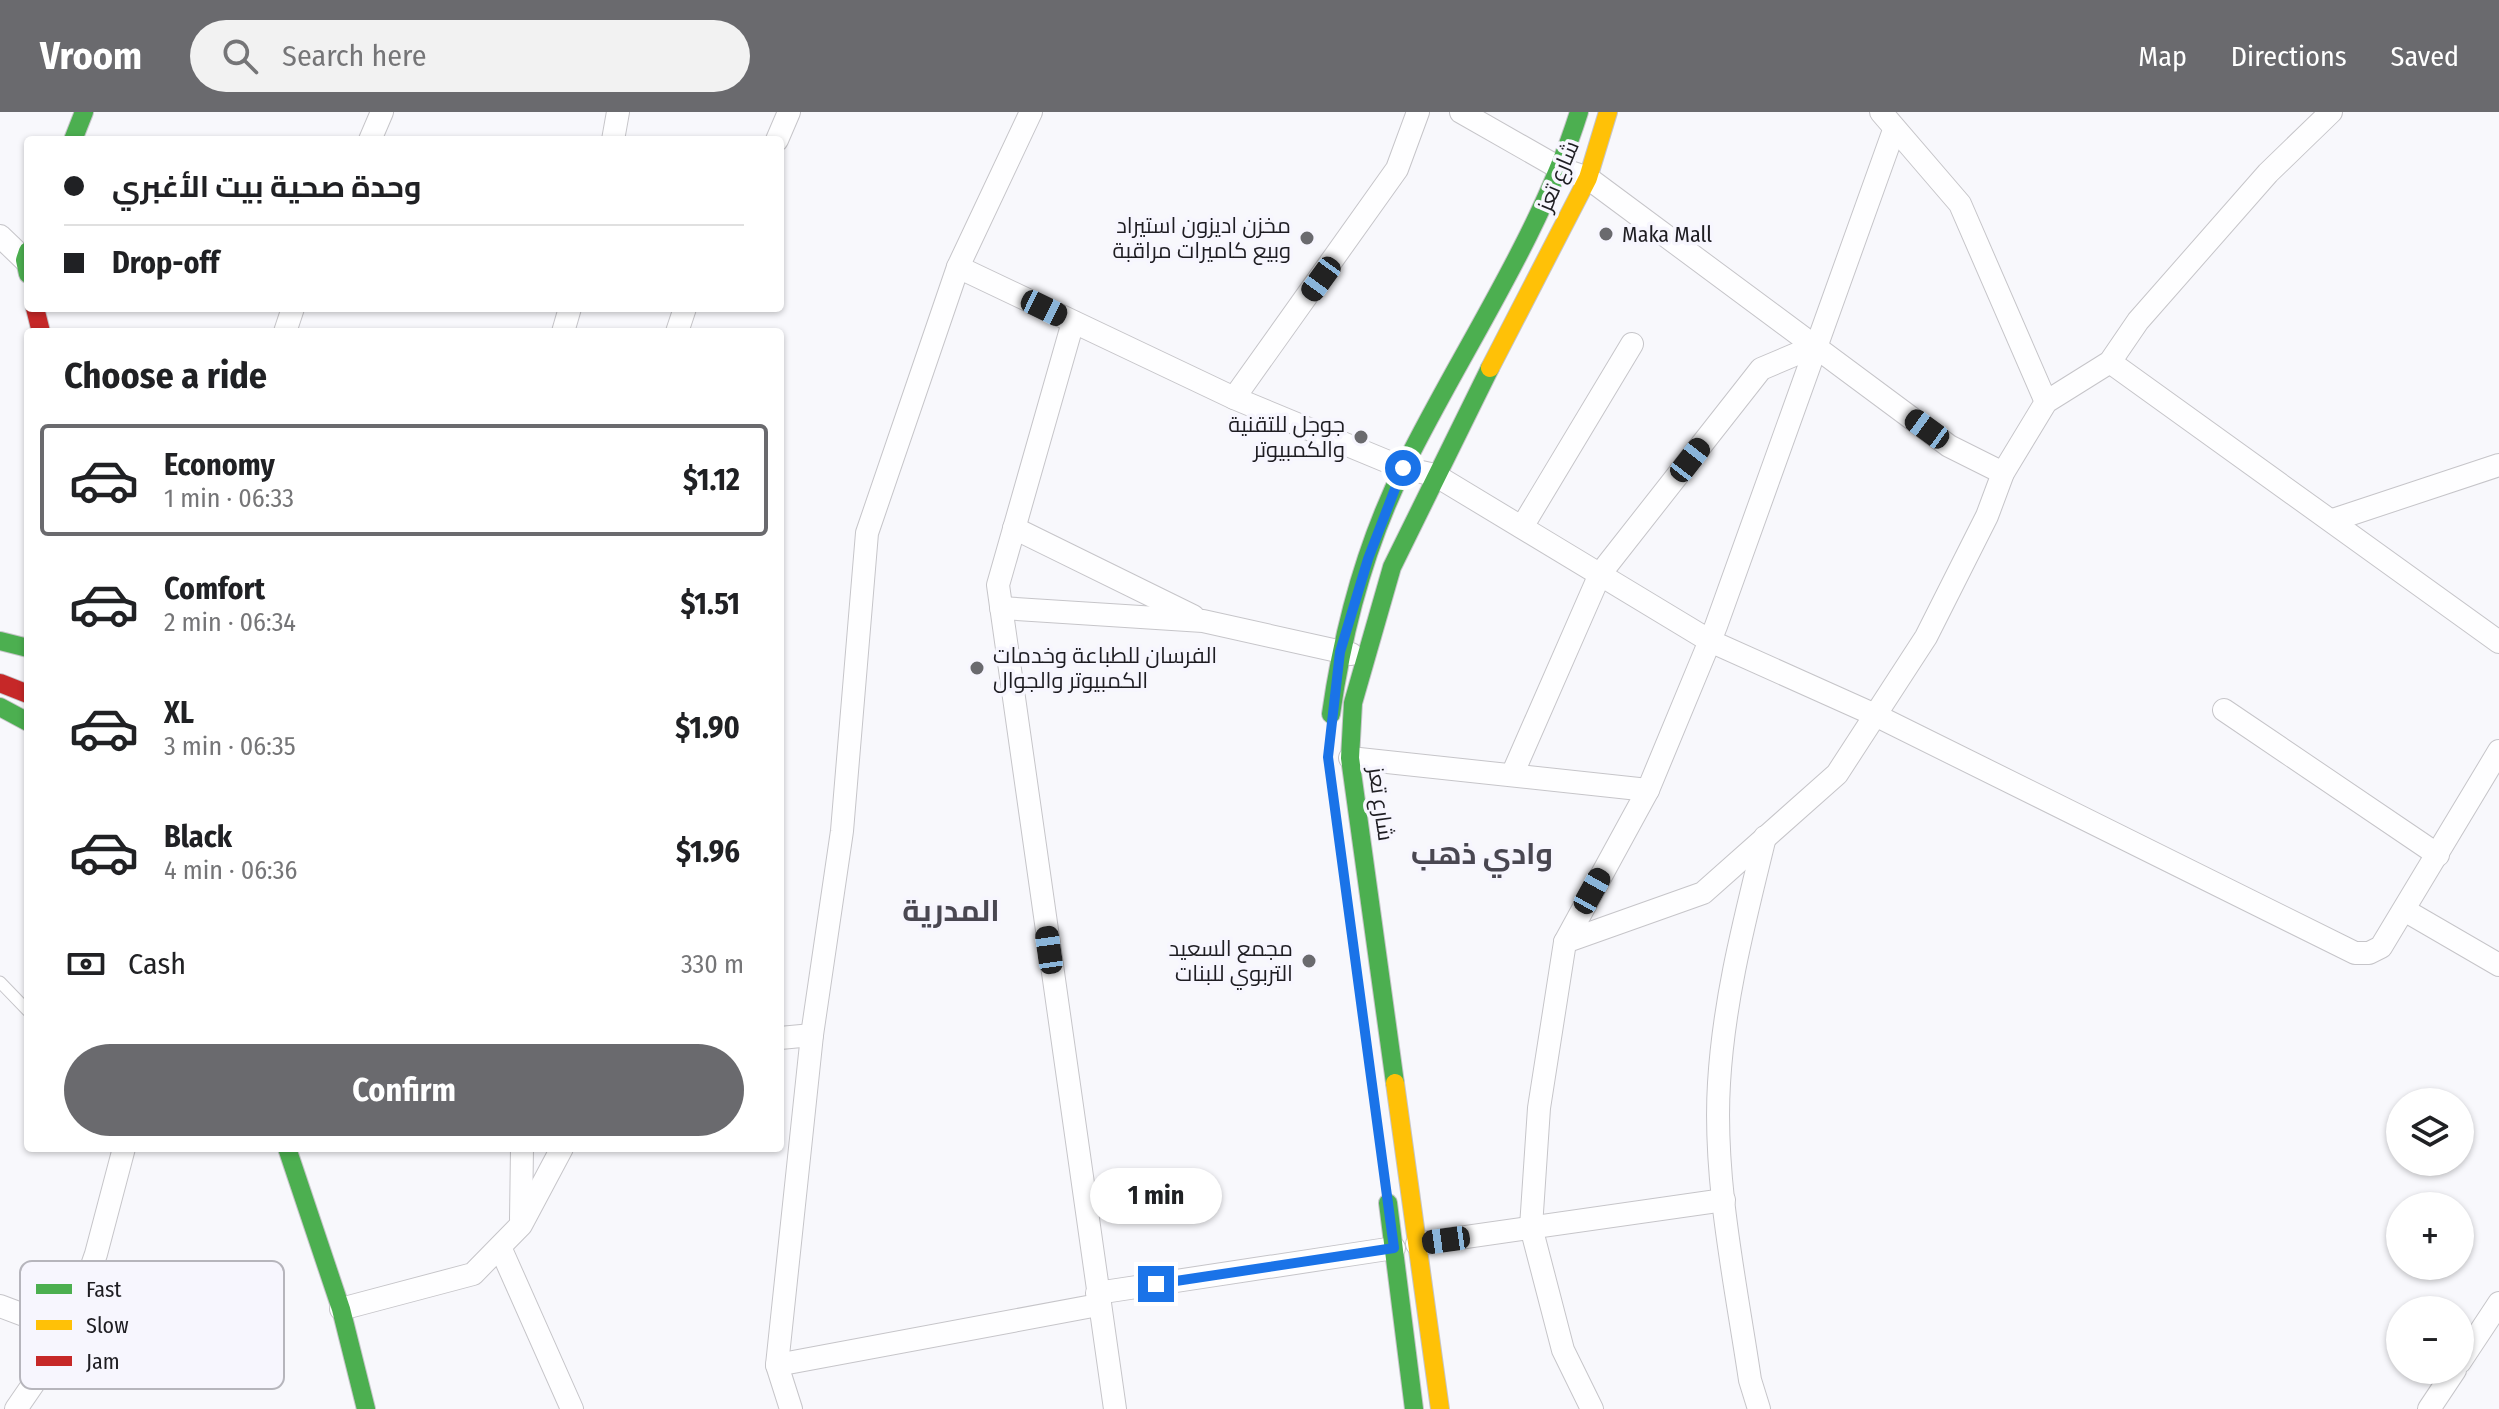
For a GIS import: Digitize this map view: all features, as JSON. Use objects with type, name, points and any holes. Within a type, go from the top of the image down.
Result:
[{"type":"main road","points":[[75,136],[84,112]]},
{"type":"main road","name":"شارع تعز","points":[[1330,729],[1340,652],[1368,559],[1403,468],[1561,169],[1579,112]]},
{"type":"main road","name":"شارع تعز","points":[[1440,1409],[1350,758],[1353,703],[1392,567],[1435,475],[1588,178],[1608,112]]},
{"type":"main road","points":[[0,641],[24,647]]},
{"type":"main road","points":[[0,683],[24,692]]},
{"type":"main road","points":[[0,707],[24,720]]},
{"type":"main road","points":[[288,1152],[341,1309],[366,1409]]},
{"type":"main road","points":[[1385,1185],[1414,1409]]},
{"type":"street","points":[[372,136],[382,112]]},
{"type":"street","points":[[614,136],[618,112]]},
{"type":"street","points":[[779,136],[789,112]]},
{"type":"street","points":[[791,1409],[777,1365],[812,1035],[842,831],[867,533],[958,267],[1031,112]]},
{"type":"street","points":[[1234,398],[1397,169],[1418,112]]},
{"type":"street","points":[[1461,112],[1561,169],[1588,178],[1949,446],[2003,473]]},
{"type":"street","points":[[1565,942],[1703,893],[1837,774],[1926,637],[1987,516],[2003,473],[2046,402],[2110,362],[2138,321],[2268,173],[2331,112]]},
{"type":"street","points":[[1887,121],[1960,204],[2046,402]]},
{"type":"street","points":[[1592,1409],[1563,1350],[1531,1227],[1539,1108],[1565,942],[1648,790],[1710,641],[1813,347],[1887,121]]},
{"type":"street","points":[[0,236],[24,259]]},
{"type":"street","points":[[958,267],[1234,398],[1403,468],[1435,475],[1710,641],[1875,715],[2355,953],[2369,953],[2381,947],[2406,911],[2499,751]]},
{"type":"street","points":[[1073,322],[998,585],[1115,1409]]},
{"type":"street","points":[[1522,527],[1632,344]]},
{"type":"street","points":[[1512,775],[1600,574],[1761,369],[1813,347]]},
{"type":"street","points":[[2110,362],[2499,642]]},
{"type":"street","points":[[2333,520],[2499,465]]},
{"type":"street","points":[[1014,528],[1203,621]]},
{"type":"street","points":[[1001,608],[1203,621],[1365,656]]},
{"type":"street","points":[[2224,710],[2438,855]]},
{"type":"street","points":[[1350,758],[1648,790]]},
{"type":"street","points":[[1759,1409],[1750,1380],[1724,1200],[1719,1085],[1730,976],[1765,837]]},
{"type":"street","points":[[2406,911],[2499,965]]},
{"type":"street","points":[[784,1038],[812,1035]]},
{"type":"street","points":[[94,1261],[123,1152]]},
{"type":"street","points":[[521,1225],[522,1152]]},
{"type":"street","points":[[341,1309],[473,1274],[521,1225],[560,1152]]},
{"type":"street","points":[[1417,1244],[1724,1200]]},
{"type":"street","points":[[500,1247],[572,1409]]},
{"type":"street","points":[[777,1365],[1098,1299],[1394,1248]]},
{"type":"street","points":[[2474,1341],[2499,1303]]},
{"type":"street","points":[[0,1306],[20,1314]]},
{"type":"street","points":[[2429,1409],[2446,1384]]},
{"type":"street","points":[[16,1409],[30,1389]]},
{"type":"lane","points":[[0,982],[24,1007]]},
{"type":"traffic: fast","points":[[75,136],[84,112]]},
{"type":"traffic: fast","points":[[1331,714],[1342,650],[1358,586],[1391,494],[1522,248],[1563,158],[1579,112]]},
{"type":"traffic: fast","points":[[1395,1083],[1350,758],[1353,703],[1392,567],[1490,368]]},
{"type":"traffic: fast","points":[[0,641],[24,647]]},
{"type":"traffic: fast","points":[[0,707],[24,720]]},
{"type":"traffic: fast","points":[[288,1152],[341,1309],[366,1409]]},
{"type":"traffic: fast","points":[[1388,1203],[1414,1409]]},
{"type":"traffic: slow","points":[[1490,368],[1588,178],[1608,112]]},
{"type":"traffic: slow","points":[[1395,1083],[1440,1409]]},
{"type":"traffic: jam","points":[[36,312],[40,328]]},
{"type":"traffic: jam","points":[[0,683],[24,692]]},
{"type":"place","name":"Maka Mall","points":[[1606,234]]},
{"type":"place","name":"مخزن اديزون استيراد وبيع كاميرات مراقبة","points":[[1307,238]]},
{"type":"place","name":"جوجل للتقنية والكمبيوتر","points":[[1361,437]]},
{"type":"place","name":"الفرسان للطباعة وخدمات الكمبيوتر والجوال","points":[[977,668]]},
{"type":"place","name":"مجمع السعيد التربوي للبنات","points":[[1309,961]]},
{"type":"district","name":"وادي ذهب","points":[[1482,854]]},
{"type":"district","name":"المدرية","points":[[951,911]]},
{"type":"route","points":[[1156,1284],[1394,1248],[1328,757],[1340,652],[1368,559],[1403,468]]}]
